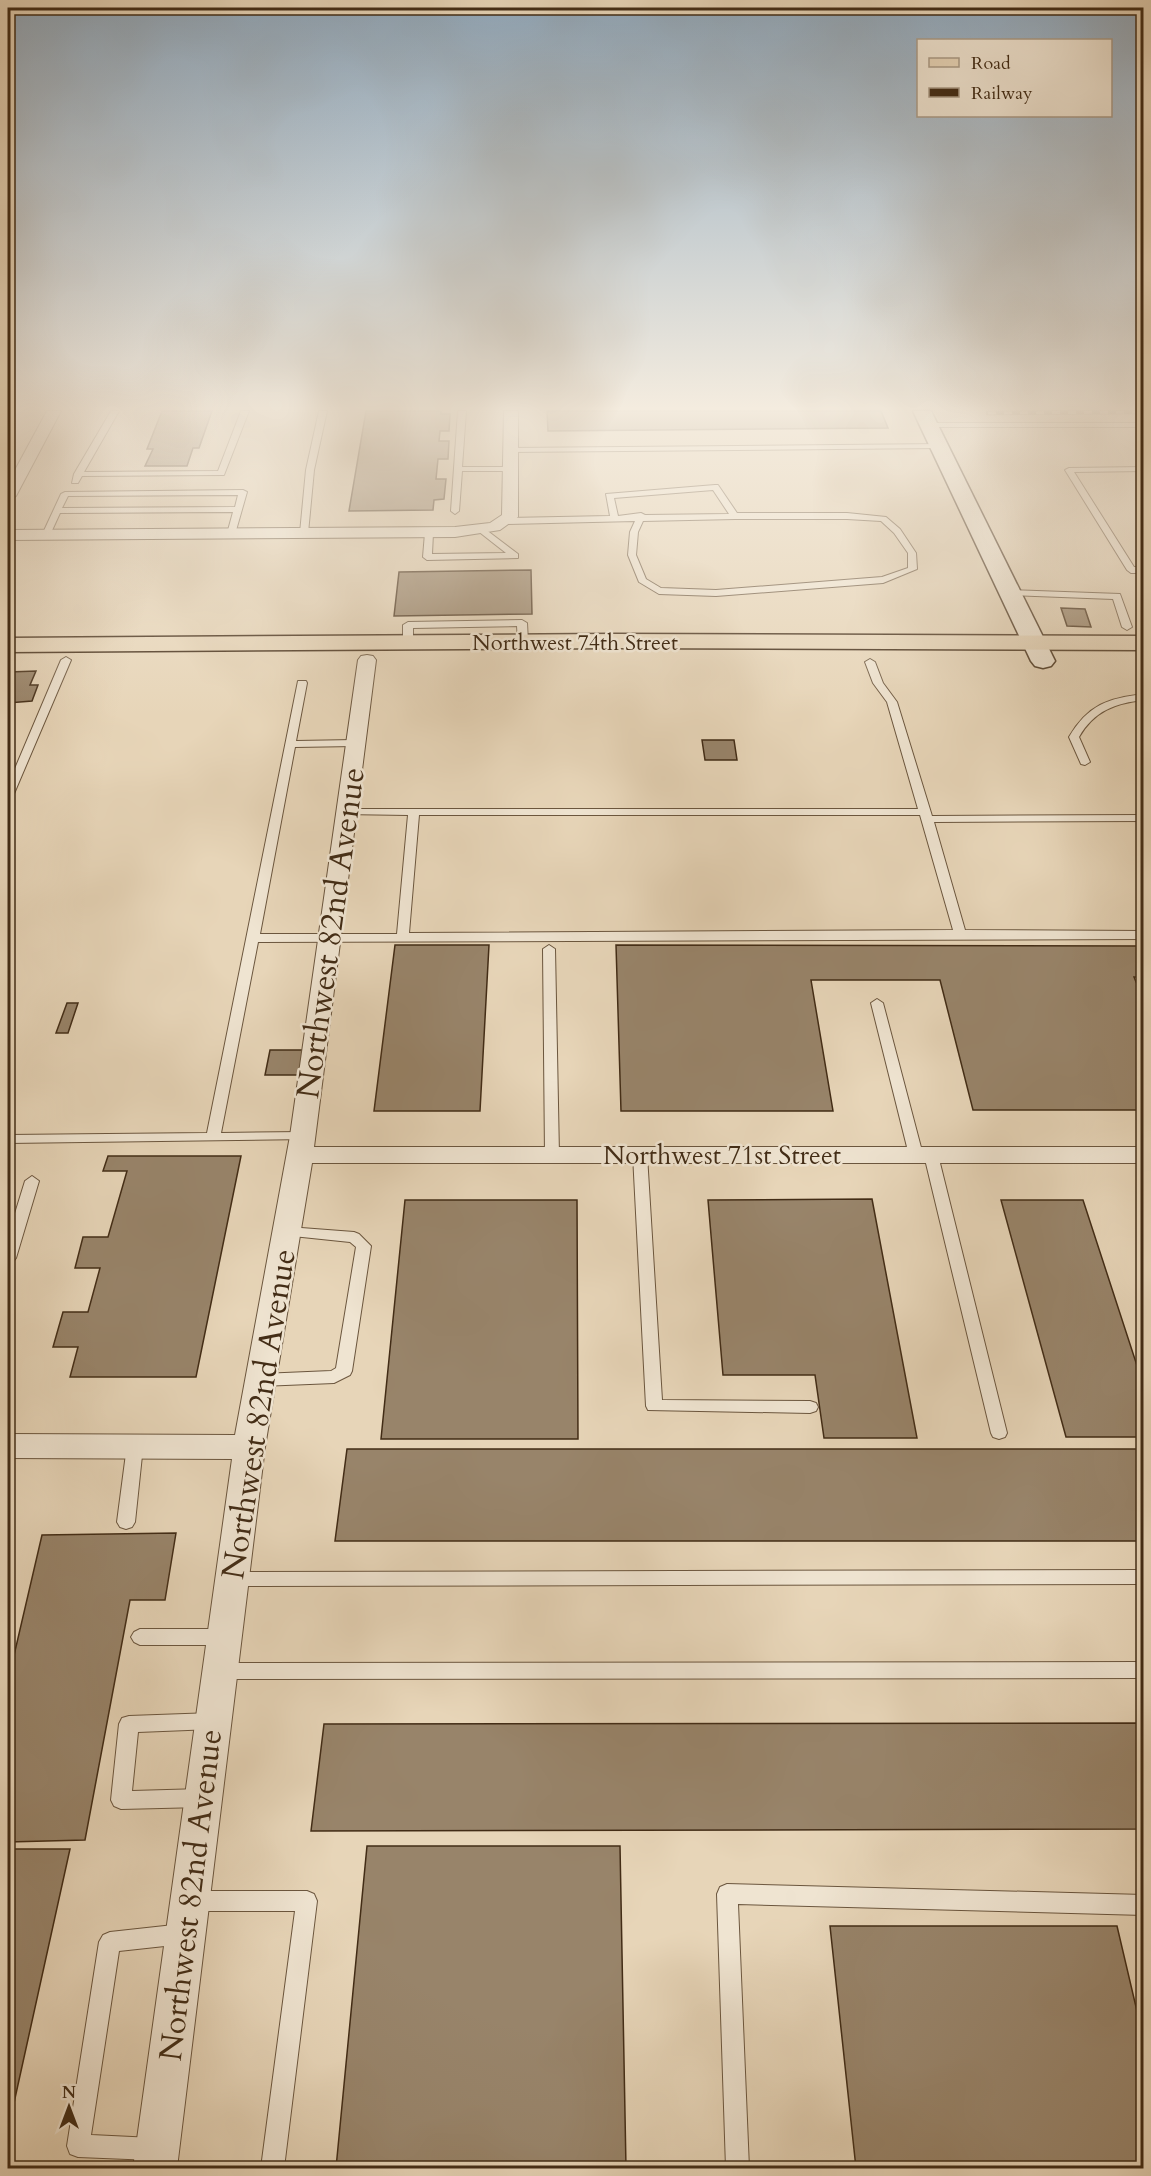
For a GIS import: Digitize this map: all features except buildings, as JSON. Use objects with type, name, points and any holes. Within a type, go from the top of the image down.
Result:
[{"type":"main road","points":[[971,513],[1038,652]]},
{"type":"main road","name":"Northwest 74th Street","points":[[8,660],[870,662],[1038,652],[1135,635]]},
{"type":"main road","name":"Northwest 74th Street","points":[[8,645],[523,642],[1038,652],[1143,661]]},
{"type":"street","points":[[8,535],[455,532],[493,525],[510,517],[510,513]]},
{"type":"street","name":"Northwest 82nd Avenue","points":[[156,2159],[249,1447],[302,1145],[367,660]]},
{"type":"street","name":"Northwest 71st Street","points":[[302,1145],[552,1155],[1143,1155]]},
{"type":"street","points":[[8,1446],[249,1447]]},
{"type":"lane","points":[[46,535],[55,513]]},
{"type":"lane","points":[[231,534],[237,513]]},
{"type":"lane","points":[[304,533],[306,513]]},
{"type":"lane","points":[[613,513],[614,517]]},
{"type":"lane","points":[[733,513],[735,516]]},
{"type":"lane","points":[[1095,513],[1131,570],[1143,570]]},
{"type":"lane","points":[[493,525],[640,516],[847,516],[883,519],[897,531],[912,553],[913,569],[883,580],[716,594],[658,591],[642,580],[632,555],[634,532],[640,516]]},
{"type":"lane","points":[[429,533],[427,557],[515,556],[493,525]]},
{"type":"lane","points":[[1010,593],[1117,596],[1135,635]]},
{"type":"lane","points":[[8,796],[66,660]]},
{"type":"lane","points":[[870,662],[878,683],[891,702],[960,934]]},
{"type":"lane","points":[[213,1137],[302,683]]},
{"type":"lane","points":[[1084,762],[1074,737],[1081,723],[1091,713],[1109,703],[1143,698]]},
{"type":"lane","points":[[290,744],[355,743]]},
{"type":"lane","points":[[346,812],[1143,818]]},
{"type":"lane","points":[[403,937],[414,812]]},
{"type":"lane","points":[[253,938],[1143,935]]},
{"type":"lane","points":[[549,950],[552,1155]]},
{"type":"lane","points":[[877,1003],[924,1155],[999,1433]]},
{"type":"lane","points":[[8,1139],[213,1137],[302,1145]]},
{"type":"lane","points":[[640,1155],[654,1406],[810,1407]]},
{"type":"lane","points":[[8,1258],[32,1181]]},
{"type":"lane","points":[[261,1380],[334,1377],[344,1371],[364,1246],[354,1237],[288,1232]]},
{"type":"lane","points":[[126,1522],[135,1446]]},
{"type":"lane","points":[[231,1579],[1143,1576]]},
{"type":"lane","points":[[140,1637],[224,1637]]},
{"type":"lane","points":[[219,1671],[1143,1670]]},
{"type":"lane","points":[[203,1798],[121,1800],[129,1724],[213,1720]]},
{"type":"lane","points":[[737,2169],[727,1894],[1143,1905]]},
{"type":"lane","points":[[189,1901],[307,1901],[273,2169]]},
{"type":"lane","points":[[156,2159],[78,2146],[110,1942],[185,1933]]}]
